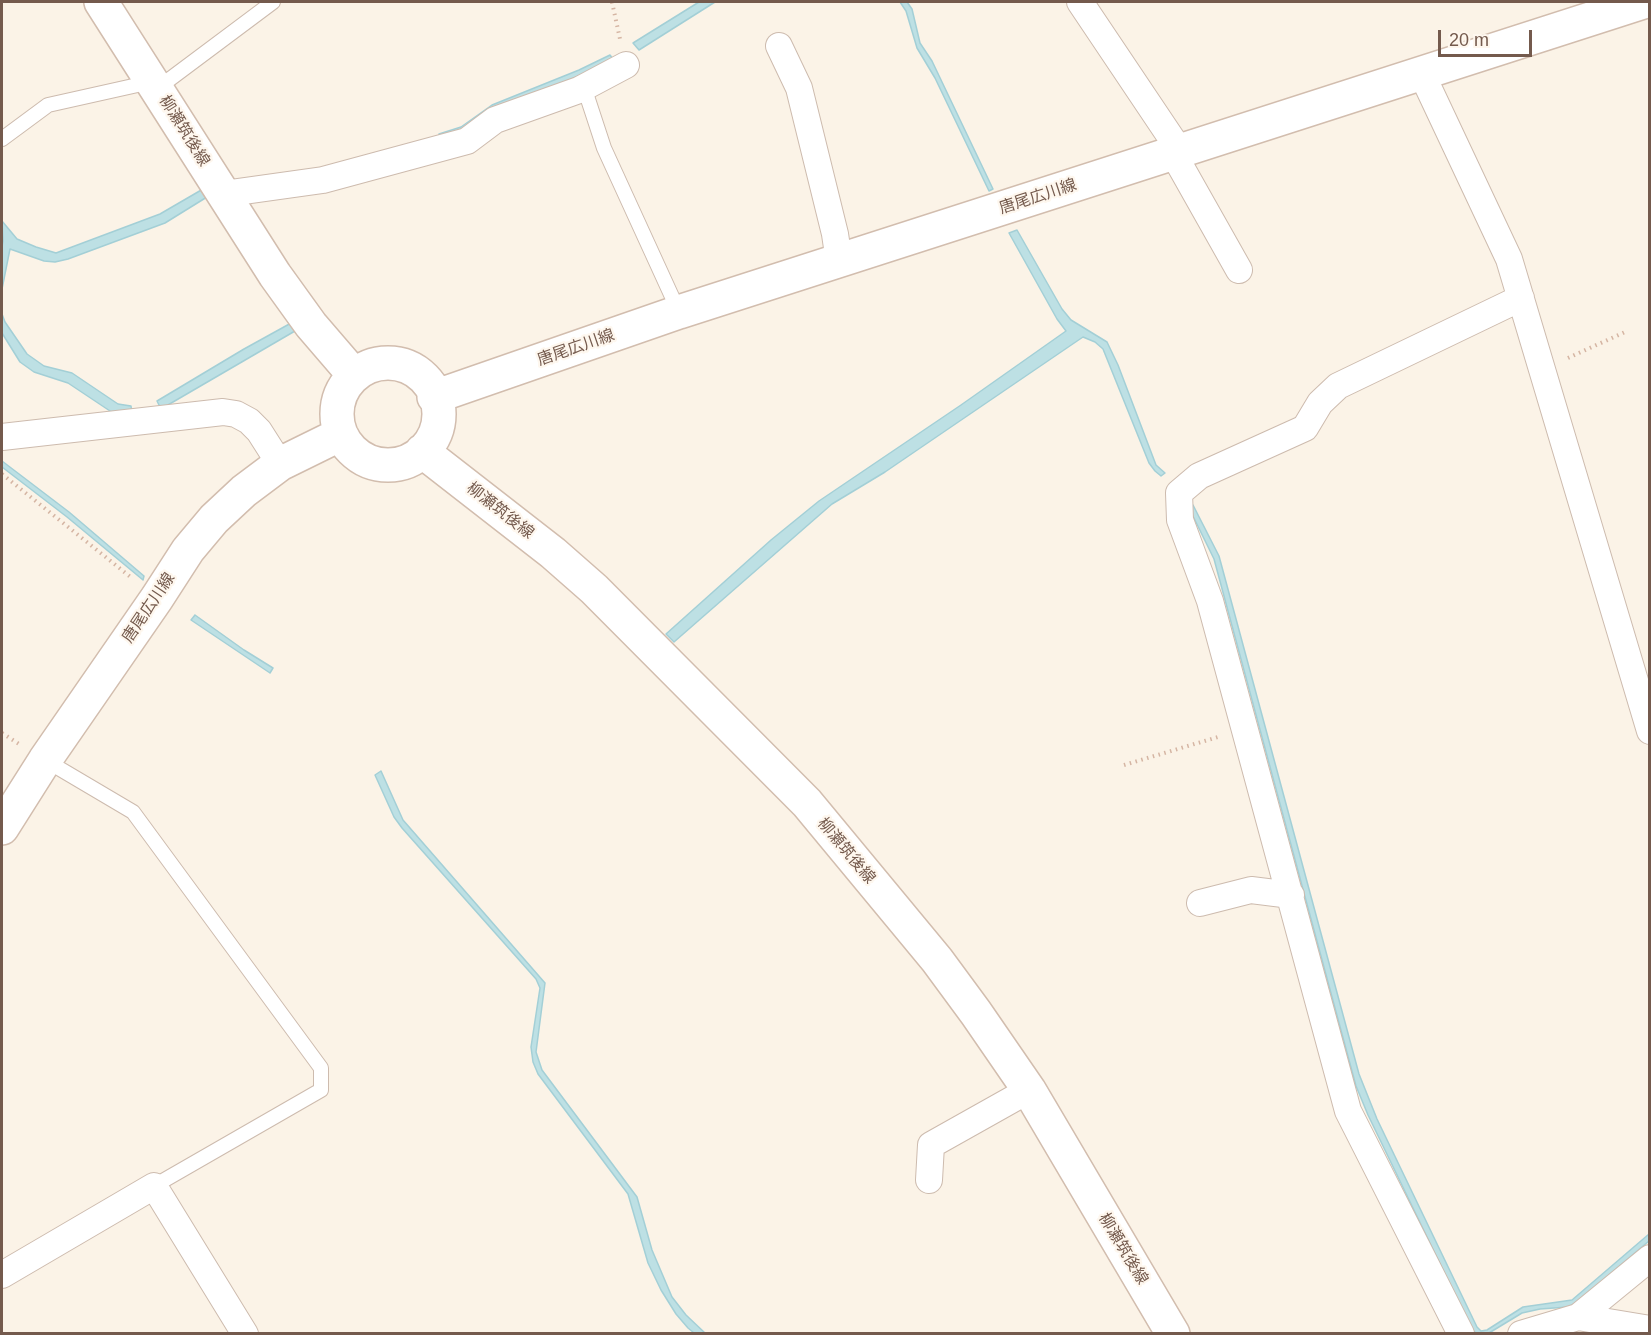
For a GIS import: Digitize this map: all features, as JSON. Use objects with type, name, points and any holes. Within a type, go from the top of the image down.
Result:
[{"type":"main road","name":"柳瀬筑後線","points":[[101,2],[275,274],[299,308],[354,375]]},
{"type":"main road","name":"唐尾広川線","points":[[434,397],[678,312],[1643,2]]},
{"type":"main road","points":[[394,363],[414,370],[430,385],[438,404],[438,425],[429,445],[413,459],[393,465],[375,464],[358,456],[345,442],[338,425],[337,407],[343,389],[354,375],[373,365],[394,363]]},
{"type":"main road","name":"唐尾広川線","points":[[2,828],[45,760],[188,550],[214,519],[244,491],[280,464],[342,434]]},
{"type":"main road","name":"柳瀬筑後線","points":[[422,451],[553,553],[594,589],[807,803],[937,960],[976,1013],[1029,1090],[1173,1334]]},
{"type":"street","points":[[1080,2],[1177,152],[1239,270]]},
{"type":"street","points":[[779,46],[799,88],[835,234],[839,261]]},
{"type":"street","points":[[223,194],[323,180],[467,141],[495,120],[584,87],[626,65]]},
{"type":"street","points":[[1421,72],[1509,259],[1650,731]]},
{"type":"street","points":[[1461,1334],[1348,1111],[1210,601],[1180,520],[1179,493],[1199,476],[1305,428],[1320,402],[1338,386],[1521,298]]},
{"type":"street","points":[[2,437],[223,412],[236,414],[249,421],[259,431],[280,464]]},
{"type":"street","points":[[1200,903],[1251,890],[1291,895]]},
{"type":"street","points":[[929,1180],[931,1145],[1029,1090]]},
{"type":"street","points":[[2,1275],[154,1186],[245,1334]]},
{"type":"street","points":[[1521,1334],[1578,1317],[1650,1258]]},
{"type":"street","points":[[1578,1317],[1650,1329]]},
{"type":"lane","points":[[2,140],[48,105],[155,85],[273,2]]},
{"type":"lane","points":[[584,87],[604,148],[678,312]]},
{"type":"lane","points":[[45,760],[133,812],[321,1068],[321,1090],[154,1186]]},
{"type":"path","points":[[612,2],[626,65]]},
{"type":"path","points":[[1542,370],[1625,332]]},
{"type":"path","points":[[2,474],[157,598]]},
{"type":"path","points":[[1124,765],[1246,729]]},
{"type":"water","points":[[699,2],[715,2],[639,50],[633,43]]},
{"type":"water","points":[[900,2],[907,2],[912,9],[920,43],[932,61],[993,189],[989,191],[935,78],[917,48],[906,11]]},
{"type":"water","points":[[610,55],[613,59],[579,76],[496,109],[463,131],[440,138],[439,134],[461,127],[492,105]]},
{"type":"water","points":[[203,189],[207,197],[165,223],[68,259],[55,262],[44,261],[10,249],[2,289],[2,221],[17,239],[56,253],[160,214]]},
{"type":"water","points":[[1017,230],[1062,309],[1071,320],[1107,342],[1156,465],[1165,473],[1161,476],[1149,463],[1103,349],[1095,342],[1083,337],[885,472],[832,504],[674,642],[666,634],[771,540],[819,501],[1066,331],[1009,233]]},
{"type":"water","points":[[2,314],[27,354],[44,366],[72,373],[118,404],[131,406],[132,413],[116,415],[68,383],[34,372],[20,362],[2,333]]},
{"type":"water","points":[[302,317],[307,324],[161,409],[157,401]]},
{"type":"water","points":[[2,461],[69,512],[144,576],[143,580],[2,467]]},
{"type":"water","points":[[1193,505],[1219,556],[1359,1074],[1377,1119],[1477,1327],[1481,1331],[1487,1330],[1523,1307],[1572,1300],[1649,1234],[1649,1241],[1576,1303],[1568,1307],[1522,1313],[1489,1333],[1476,1333],[1472,1330],[1368,1115],[1356,1086],[1214,559],[1189,508]]},
{"type":"water","points":[[195,615],[273,668],[270,673],[191,620]]},
{"type":"water","points":[[381,771],[403,820],[545,983],[536,1052],[542,1070],[637,1197],[652,1250],[672,1297],[686,1315],[705,1333],[694,1333],[676,1314],[648,1263],[628,1194],[538,1074],[533,1062],[531,1047],[540,988],[536,979],[402,828],[394,817],[375,775]]}]
